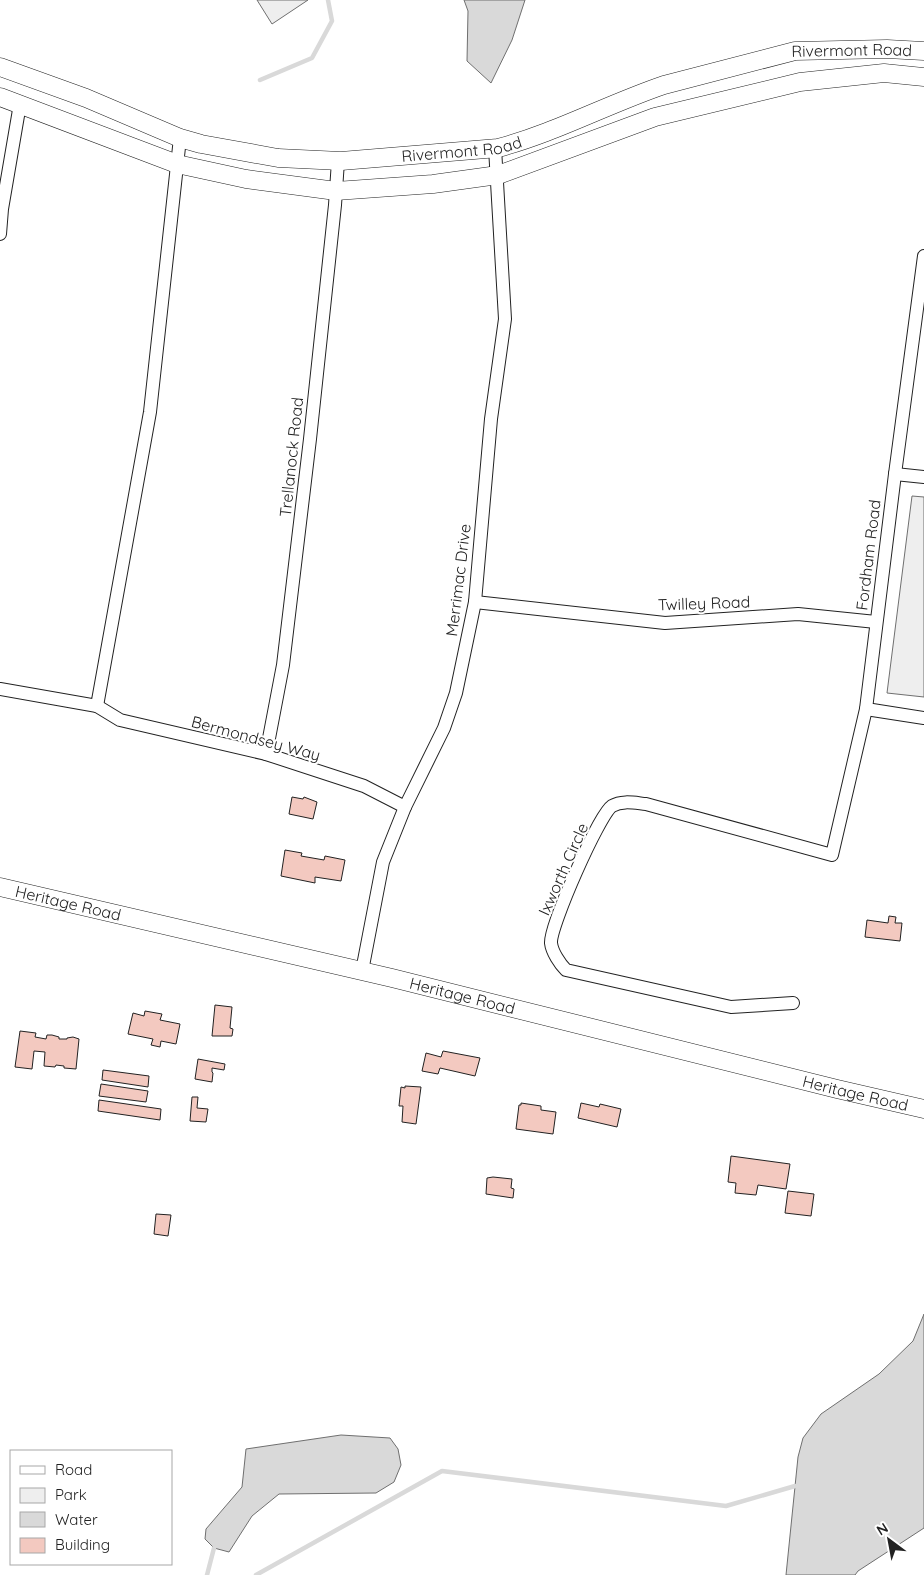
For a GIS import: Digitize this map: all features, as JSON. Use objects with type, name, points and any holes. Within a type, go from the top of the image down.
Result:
[{"type":"street","name":"Rivermont Road","points":[[0,67],[86,98],[180,138],[201,144],[278,158],[338,161],[495,148],[519,142],[566,125],[664,85],[795,52],[887,49],[924,50]]},
{"type":"street","name":"Rivermont Road","points":[[0,97],[177,164],[246,179],[336,191],[433,184],[498,175],[655,117],[800,82],[884,73],[924,77]]},
{"type":"street","points":[[0,234],[2,208],[20,104]]},
{"type":"street","points":[[0,689],[97,706],[150,412],[180,138]]},
{"type":"street","name":"Merrimac Drive","points":[[362,971],[383,862],[405,807],[444,728],[456,693],[474,602],[491,419],[505,319],[495,148]]},
{"type":"street","name":"Trellanock Road","points":[[266,754],[283,665],[338,161]]},
{"type":"street","name":"Fordham Road","points":[[832,855],[866,709],[924,256]]},
{"type":"street","points":[[895,474],[924,477]]},
{"type":"street","name":"Twilley Road","points":[[474,602],[665,623],[798,614],[876,622]]},
{"type":"street","name":"Bermondsey Way","points":[[97,706],[120,720],[266,754],[364,786],[405,807]]},
{"type":"street","points":[[866,709],[924,718]]},
{"type":"street","name":"Ixworth Circle","points":[[793,1003],[731,1007],[566,970],[560,964],[551,944],[555,925],[569,887],[602,820],[611,807],[625,802],[646,804],[832,855]]},
{"type":"street","name":"Heritage Road","points":[[0,887],[362,971],[836,1089],[924,1109]]},
{"type":"green space","points":[[257,0],[308,0],[272,24]]},
{"type":"green space","points":[[912,496],[924,497],[924,697],[887,693]]},
{"type":"water","points":[[464,0],[525,0],[512,40],[491,83],[467,61],[468,11]]},
{"type":"water","points":[[924,1314],[924,1528],[858,1571],[855,1575],[786,1575],[798,1457],[803,1438],[821,1414],[879,1374],[913,1341]]},
{"type":"water","points":[[341,1435],[390,1438],[398,1449],[401,1465],[394,1482],[376,1493],[279,1494],[252,1516],[229,1552],[214,1548],[205,1539],[206,1529],[242,1487],[246,1449]]},
{"type":"building","points":[[292,797],[303,799],[304,797],[317,802],[313,819],[289,814]]},
{"type":"building","points":[[285,850],[302,853],[301,856],[324,860],[325,856],[345,860],[341,881],[315,877],[315,883],[281,876]]},
{"type":"building","points":[[889,916],[896,917],[895,923],[902,923],[900,941],[865,937],[867,920],[888,923]]},
{"type":"building","points":[[215,1005],[232,1007],[230,1028],[233,1029],[232,1036],[212,1036]]},
{"type":"building","points":[[145,1011],[162,1014],[160,1020],[180,1024],[176,1044],[161,1041],[160,1047],[151,1045],[153,1039],[128,1034],[133,1013],[144,1016]]},
{"type":"building","points":[[20,1031],[36,1033],[35,1037],[46,1039],[47,1035],[52,1035],[59,1037],[59,1039],[73,1037],[79,1039],[76,1069],[56,1065],[55,1067],[44,1066],[45,1052],[34,1051],[32,1069],[15,1067]]},
{"type":"building","points":[[443,1051],[480,1058],[475,1076],[440,1068],[438,1074],[422,1071],[426,1053],[441,1057]]},
{"type":"building","points":[[198,1059],[225,1064],[224,1070],[212,1068],[212,1082],[195,1079]]},
{"type":"building","points":[[103,1070],[149,1076],[148,1087],[102,1080]]},
{"type":"building","points":[[101,1084],[148,1091],[146,1102],[99,1096]]},
{"type":"building","points":[[405,1086],[421,1087],[416,1124],[402,1122],[403,1106],[399,1106],[401,1087],[405,1088]]},
{"type":"building","points":[[192,1097],[198,1097],[197,1108],[208,1109],[206,1122],[190,1121]]},
{"type":"building","points":[[99,1100],[161,1109],[160,1120],[98,1111]]},
{"type":"building","points":[[521,1103],[541,1106],[541,1110],[556,1112],[553,1134],[516,1129],[519,1105]]},
{"type":"building","points":[[581,1103],[599,1107],[600,1104],[621,1109],[617,1127],[578,1118]]},
{"type":"building","points":[[731,1156],[790,1164],[786,1189],[758,1185],[756,1195],[735,1193],[736,1183],[728,1182]]},
{"type":"building","points":[[487,1178],[512,1179],[513,1198],[486,1194]]},
{"type":"building","points":[[788,1191],[814,1194],[811,1216],[785,1213]]},
{"type":"building","points":[[156,1214],[171,1215],[168,1236],[154,1234]]},
{"type":"waterway","points":[[260,80],[312,58],[332,21],[328,0]]},
{"type":"waterway","points":[[256,1575],[442,1471],[726,1506],[795,1486]]},
{"type":"waterway","points":[[207,1575],[214,1548]]}]
